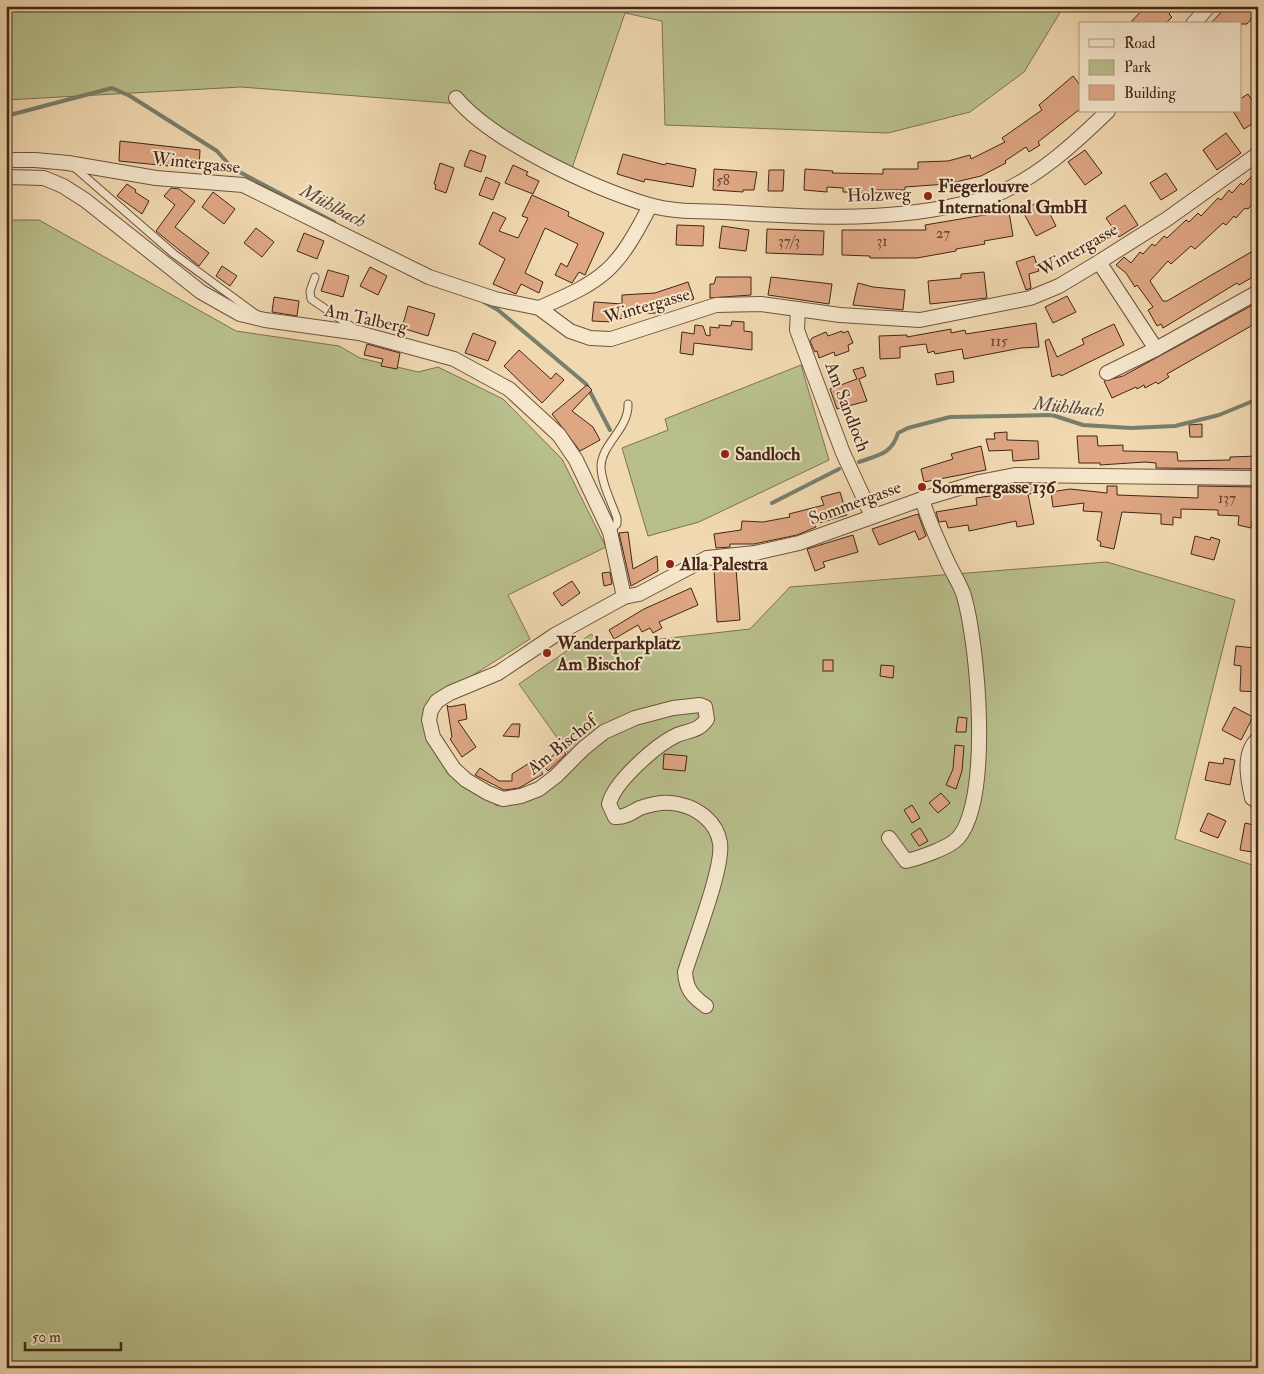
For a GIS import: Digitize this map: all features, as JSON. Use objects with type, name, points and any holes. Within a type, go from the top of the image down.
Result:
[{"type":"street","points":[[1195,22],[1209,6]]},
{"type":"street","name":"Holzweg","points":[[456,98],[466,110],[511,142],[576,176],[650,206],[761,214],[878,216],[924,212],[988,198],[1018,186],[1084,135],[1107,112]]},
{"type":"street","name":"Wintergasse","points":[[6,160],[68,163],[156,178],[243,185],[429,277],[495,299],[539,308],[570,331],[590,338],[611,339],[716,305],[761,304],[886,319],[928,320],[1030,298],[1059,286],[1099,262],[1167,219],[1258,154]]},
{"type":"street","name":"Am Talberg","points":[[6,177],[44,178],[63,186],[85,200],[201,292],[240,314],[265,320],[360,333],[454,359],[509,389],[559,435],[576,460],[610,532],[624,597]]},
{"type":"street","points":[[539,308],[579,291],[600,278],[615,264],[632,240],[650,206]]},
{"type":"street","points":[[1099,262],[1156,350]]},
{"type":"street","points":[[1107,373],[1156,350],[1258,292]]},
{"type":"street","name":"Am Sandloch","points":[[798,309],[797,330],[844,453],[872,516]]},
{"type":"street","name":"Sommergasse","points":[[624,597],[639,594],[699,561],[755,553],[799,543],[922,499],[979,482],[1015,474],[1258,478]]},
{"type":"street","points":[[889,838],[906,861],[921,858],[957,839],[969,820],[979,737],[977,671],[964,595],[930,525],[922,499]]},
{"type":"street","name":"Am Bischof","points":[[624,597],[555,635],[498,673],[437,701],[431,710],[429,720],[433,737],[454,769],[488,793],[503,798],[521,796],[539,789],[604,732],[635,718],[673,708],[700,705],[705,707],[707,719],[704,725],[697,730],[679,735],[662,744],[631,772],[610,798],[609,804],[616,816],[622,817],[642,808],[661,803],[678,804],[696,810],[711,821],[718,833],[721,844],[719,864],[685,972],[686,986],[692,996],[706,1006]]},
{"type":"street","points":[[1258,740],[1253,744],[1246,772],[1252,798],[1258,802]]},
{"type":"lane","points":[[68,163],[174,254],[265,320]]},
{"type":"lane","points":[[315,277],[310,292],[311,299],[353,326],[360,333]]},
{"type":"lane","points":[[610,532],[617,524],[617,518],[602,474],[601,465],[626,422],[629,413],[628,404]]},
{"type":"green space","points":[[6,6],[1064,6],[1024,72],[970,112],[888,133],[665,125],[662,21],[625,13],[571,171],[460,104],[241,87],[6,100]]},
{"type":"green space","points":[[6,220],[39,220],[236,331],[339,346],[360,358],[418,372],[438,367],[503,399],[562,459],[606,547],[508,595],[530,639],[437,698],[433,726],[462,780],[497,806],[544,780],[570,756],[519,684],[591,634],[607,645],[750,629],[790,587],[1107,562],[1235,600],[1175,839],[1258,867],[1258,1368],[6,1368]]},
{"type":"green space","name":"Sandloch","points":[[801,365],[829,460],[699,522],[648,536],[622,448],[668,430],[665,419]]},
{"type":"building","points":[[1146,6],[1177,6],[1169,14],[1172,17],[1167,22],[1131,22]]},
{"type":"building","points":[[1227,6],[1248,6],[1256,13],[1247,24],[1242,24],[1242,22],[1212,22]]},
{"type":"building","points":[[1073,76],[1079,84],[1079,110],[1038,142],[1040,145],[1029,152],[1026,147],[1005,161],[1006,163],[981,176],[947,184],[905,187],[905,190],[871,190],[871,193],[843,192],[843,188],[827,187],[827,192],[804,190],[805,169],[833,171],[832,173],[883,174],[883,169],[918,169],[918,162],[948,161],[970,155],[971,159],[1005,142],[1002,138],[1042,110],[1039,105]]},
{"type":"building","points":[[1248,94],[1258,110],[1258,120],[1244,129],[1234,112],[1242,112],[1242,98]]},
{"type":"building","points":[[1226,133],[1241,153],[1217,170],[1203,150]]},
{"type":"building","points":[[120,141],[200,150],[199,169],[119,161]]},
{"type":"building","points":[[470,150],[486,156],[481,172],[464,166]]},
{"type":"building","points":[[1085,150],[1102,173],[1085,185],[1068,162]]},
{"type":"building","points":[[623,154],[665,165],[666,163],[696,169],[693,187],[645,179],[644,182],[617,174]]},
{"type":"building","points":[[440,163],[454,168],[446,193],[435,189],[436,185],[434,184]]},
{"type":"building","points":[[513,165],[528,172],[526,175],[539,181],[533,194],[505,183]]},
{"type":"building","points":[[714,169],[757,172],[754,190],[743,190],[743,192],[713,190]]},
{"type":"building","points":[[769,170],[784,170],[783,191],[768,191]]},
{"type":"building","points":[[1166,173],[1177,190],[1161,200],[1150,183]]},
{"type":"building","points":[[1253,175],[1258,183],[1258,198],[1248,209],[1245,208],[1236,218],[1234,216],[1226,225],[1223,223],[1195,249],[1191,246],[1171,264],[1168,261],[1150,281],[1163,301],[1167,301],[1258,248],[1258,274],[1239,285],[1237,283],[1163,328],[1161,324],[1157,326],[1148,310],[1153,307],[1137,285],[1135,287],[1126,273],[1116,265],[1124,257],[1131,263],[1140,252],[1143,254],[1152,244],[1155,246],[1164,236],[1167,238],[1186,220],[1189,222],[1198,213],[1201,216],[1218,198],[1221,200],[1229,190],[1232,193],[1241,183],[1243,185]]},
{"type":"building","points":[[486,177],[500,183],[493,200],[479,195]]},
{"type":"building","points":[[127,184],[149,201],[142,214],[117,196]]},
{"type":"building","points":[[171,188],[179,189],[195,201],[175,227],[209,253],[199,266],[156,231],[175,205],[164,196]]},
{"type":"building","points":[[213,192],[235,209],[224,224],[202,207]]},
{"type":"building","points":[[532,195],[569,212],[568,216],[604,233],[585,275],[579,272],[572,283],[555,275],[561,263],[567,267],[578,244],[545,228],[525,273],[543,282],[539,293],[521,284],[516,294],[493,284],[505,259],[479,244],[493,212],[506,218],[499,231],[518,238],[528,218],[522,216]]},
{"type":"building","points":[[1043,200],[1056,226],[1036,236],[1022,210]]},
{"type":"building","points":[[1125,205],[1138,225],[1119,237],[1106,218]]},
{"type":"building","points":[[1008,206],[1013,236],[984,241],[985,244],[956,249],[956,251],[917,258],[870,258],[870,256],[842,255],[842,230],[926,230],[925,225],[990,214],[989,209]]},
{"type":"building","points":[[677,225],[704,226],[703,246],[676,245]]},
{"type":"building","points":[[722,226],[749,230],[746,251],[719,248]]},
{"type":"building","points":[[256,228],[274,242],[262,257],[244,243]]},
{"type":"building","points":[[767,229],[824,231],[823,255],[766,253]]},
{"type":"building","points":[[304,233],[324,241],[317,259],[297,251]]},
{"type":"building","points":[[1034,256],[1039,271],[1029,274],[1031,288],[1026,290],[1016,262]]},
{"type":"building","points":[[222,266],[237,276],[230,286],[216,276]]},
{"type":"building","points":[[370,267],[387,276],[378,295],[360,286]]},
{"type":"building","points":[[328,270],[349,276],[343,297],[321,291]]},
{"type":"building","points":[[984,272],[987,298],[930,304],[928,281],[961,278],[961,274]]},
{"type":"building","points":[[716,277],[751,277],[751,295],[710,298],[710,284],[714,284]]},
{"type":"building","points":[[771,277],[832,284],[829,304],[768,295]]},
{"type":"building","points":[[688,282],[694,299],[655,310],[656,313],[631,314],[631,318],[613,319],[613,322],[592,321],[594,302],[622,304],[622,295],[655,293]]},
{"type":"building","points":[[858,283],[873,287],[905,290],[903,310],[853,305]]},
{"type":"building","points":[[1067,296],[1076,312],[1053,323],[1045,307]]},
{"type":"building","points":[[274,297],[299,301],[297,316],[272,312]]},
{"type":"building","points":[[1258,302],[1258,322],[1167,374],[1169,377],[1158,384],[1156,382],[1145,388],[1144,385],[1137,389],[1136,387],[1112,398],[1104,381],[1123,376]]},
{"type":"building","points":[[408,306],[435,314],[428,336],[402,328]]},
{"type":"building","points":[[732,321],[744,322],[744,331],[752,332],[752,350],[694,343],[693,355],[680,353],[682,332],[694,334],[695,325],[703,326],[706,335],[710,336],[710,327],[719,328],[719,325],[731,326]]},
{"type":"building","points":[[1036,323],[1039,347],[1021,348],[964,359],[962,349],[935,354],[934,351],[928,353],[926,344],[900,347],[900,358],[880,359],[879,336],[907,335],[907,337],[951,329],[951,333],[965,330],[966,334]]},
{"type":"building","points":[[1114,324],[1124,345],[1061,376],[1060,374],[1052,377],[1045,341],[1049,339],[1057,357],[1084,344],[1082,339]]},
{"type":"building","points":[[842,331],[843,333],[848,331],[853,343],[848,345],[849,351],[835,356],[834,352],[819,358],[817,351],[815,352],[810,341],[812,338],[826,332],[828,336]]},
{"type":"building","points":[[473,333],[496,342],[488,361],[465,353]]},
{"type":"building","points":[[367,344],[400,353],[397,369],[381,366],[383,359],[364,355]]},
{"type":"building","points":[[519,350],[551,379],[556,373],[564,380],[542,403],[504,366]]},
{"type":"building","points":[[863,367],[866,376],[859,379],[867,401],[837,409],[830,389],[857,379],[853,370]]},
{"type":"building","points":[[953,371],[954,382],[937,385],[935,374]]},
{"type":"building","points":[[587,385],[592,390],[572,411],[593,427],[600,440],[580,451],[552,414]]},
{"type":"building","points":[[1202,424],[1202,437],[1190,437],[1189,425]]},
{"type":"building","points":[[1007,432],[1007,440],[1038,441],[1039,459],[1013,461],[1012,450],[989,451],[986,439],[995,439],[994,433]]},
{"type":"building","points":[[1077,436],[1097,436],[1098,446],[1123,445],[1123,451],[1177,452],[1178,461],[1230,460],[1230,457],[1258,456],[1258,469],[1156,468],[1156,463],[1145,462],[1100,465],[1100,463],[1079,463]]},
{"type":"building","points":[[981,446],[986,470],[924,482],[921,469],[953,459],[951,454]]},
{"type":"building","points":[[1016,484],[1054,484],[1055,491],[1028,494],[1034,524],[1017,527],[1016,521],[969,531],[968,525],[948,528],[946,521],[939,522],[936,512],[977,505],[976,498],[1003,494],[1002,490],[1016,487]]},
{"type":"building","points":[[1107,486],[1117,486],[1117,495],[1198,498],[1198,486],[1257,487],[1251,528],[1238,525],[1239,516],[1218,515],[1218,510],[1181,509],[1181,518],[1173,517],[1173,525],[1161,524],[1161,514],[1122,512],[1114,549],[1100,546],[1101,542],[1097,540],[1102,512],[1083,511],[1084,503],[1053,507],[1051,492],[1070,489],[1107,493]]},
{"type":"building","points":[[840,492],[847,515],[815,524],[816,527],[797,535],[754,544],[730,544],[730,547],[716,548],[714,534],[741,530],[742,521],[763,522],[790,517],[789,514],[824,505],[821,497]]},
{"type":"building","points":[[918,514],[926,536],[919,540],[915,531],[879,545],[872,529]]},
{"type":"building","points":[[628,532],[633,569],[657,556],[658,571],[631,586],[619,533]]},
{"type":"building","points":[[853,535],[858,552],[823,562],[825,567],[815,571],[807,549]]},
{"type":"building","points":[[1195,536],[1210,540],[1211,537],[1220,540],[1214,560],[1191,554]]},
{"type":"building","points":[[736,568],[740,620],[717,622],[714,570]]},
{"type":"building","points":[[610,572],[612,584],[604,586],[602,573]]},
{"type":"building","points":[[572,581],[580,593],[562,606],[553,593]]},
{"type":"building","points":[[691,588],[698,605],[659,622],[662,628],[653,633],[650,628],[642,632],[638,625],[614,639],[609,630],[644,609]]},
{"type":"building","points":[[1236,646],[1254,648],[1253,667],[1258,667],[1258,692],[1240,691],[1241,666],[1234,665]]},
{"type":"building","points":[[823,660],[833,660],[833,671],[823,671]]},
{"type":"building","points":[[881,665],[894,666],[893,678],[880,676]]},
{"type":"building","points":[[465,704],[467,719],[458,721],[476,747],[462,757],[450,739],[452,737],[447,705],[449,707]]},
{"type":"building","points":[[1234,707],[1253,717],[1241,740],[1222,730]]},
{"type":"building","points":[[958,717],[967,718],[966,732],[956,732]]},
{"type":"building","points":[[512,724],[520,724],[519,737],[503,736]]},
{"type":"building","points":[[955,745],[964,746],[962,771],[956,789],[946,785],[953,769]]},
{"type":"building","points":[[561,748],[566,754],[548,771],[543,765]]},
{"type":"building","points":[[664,754],[687,756],[685,771],[663,769]]},
{"type":"building","points":[[1224,758],[1235,760],[1230,785],[1205,780],[1209,762],[1223,764]]},
{"type":"building","points":[[534,760],[543,774],[519,788],[504,790],[475,775],[480,768],[499,781],[512,781],[512,774]]},
{"type":"building","points":[[941,793],[950,803],[938,813],[929,803]]},
{"type":"building","points":[[912,805],[920,818],[912,823],[904,810]]},
{"type":"building","points":[[1208,813],[1226,821],[1218,838],[1200,831]]},
{"type":"building","points":[[1245,823],[1258,826],[1258,853],[1240,850]]},
{"type":"building","points":[[920,828],[928,841],[919,846],[911,834]]},
{"type":"waterway","name":"Mühlbach","points":[[6,116],[112,88],[130,96],[217,151],[232,168],[334,222]]},
{"type":"waterway","name":"Mühlbach","points":[[484,302],[498,310],[586,384],[610,430]]},
{"type":"waterway","name":"Mühlbach","points":[[859,462],[888,450],[898,433],[908,428],[950,417],[1052,415],[1083,425],[1131,428],[1175,426],[1219,415],[1258,399]]},
{"type":"waterway","name":"Mühlbach","points":[[772,503],[839,469]]},
{"type":"place","name":"Fiegerlouvre International GmbH","points":[[928,196]]},
{"type":"place","name":"Sandloch","points":[[725,454]]},
{"type":"place","name":"Sommergasse 136","points":[[922,487]]},
{"type":"place","name":"Alla Palestra","points":[[670,564]]},
{"type":"place","name":"Wanderparkplatz Am Bischof","points":[[547,653]]}]
